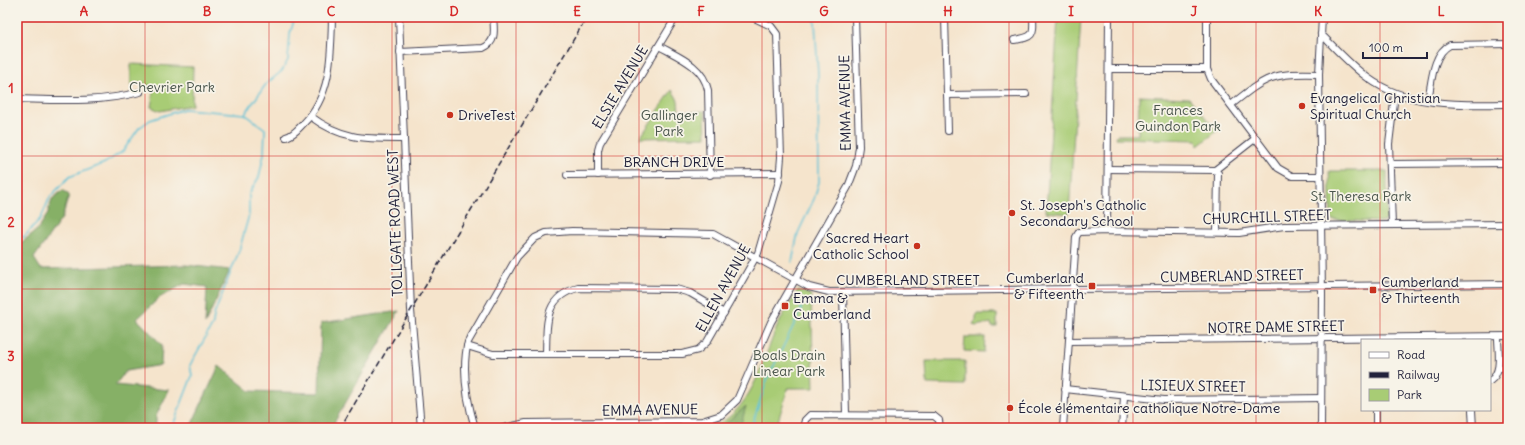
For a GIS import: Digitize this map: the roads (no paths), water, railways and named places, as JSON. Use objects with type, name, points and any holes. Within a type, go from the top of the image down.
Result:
[{"type":"street","points":[[286,137],[292,135],[310,116],[321,99],[328,80],[332,17]]},
{"type":"street","name":"TOLLGATE ROAD WEST","points":[[399,17],[410,310],[421,428]]},
{"type":"street","points":[[400,52],[483,48],[490,44],[493,38],[493,17]]},
{"type":"street","name":"ELSIE AVENUE","points":[[598,175],[598,150],[600,143],[676,17]]},
{"type":"street","name":"ELLEN AVENUE","points":[[467,346],[493,354],[690,353],[698,350],[707,342],[756,256],[780,173],[777,34],[772,26],[752,17]]},
{"type":"street","name":"EMMA AVENUE","points":[[504,428],[526,423],[694,422],[716,417],[726,411],[737,400],[771,322],[848,187],[856,166],[859,147],[856,17]]},
{"type":"street","points":[[945,17],[948,131]]},
{"type":"street","points":[[1014,40],[1027,38],[1032,35],[1034,31],[1033,17]]},
{"type":"street","points":[[1108,231],[1109,17]]},
{"type":"street","points":[[1207,17],[1206,69],[1211,80],[1278,168],[1292,176],[1320,176]]},
{"type":"street","points":[[1321,428],[1322,287],[1319,74],[1322,17]]},
{"type":"street","points":[[1321,34],[1368,79],[1395,94],[1456,104],[1508,104]]},
{"type":"street","points":[[1428,100],[1436,59],[1443,48],[1450,45],[1508,44]]},
{"type":"street","points":[[659,46],[701,72],[706,80],[708,90],[710,175]]},
{"type":"street","points":[[1109,69],[1206,69]]},
{"type":"street","points":[[1231,105],[1256,85],[1273,76],[1282,74],[1319,74]]},
{"type":"street","points":[[17,99],[81,101],[126,96],[140,92]]},
{"type":"street","points":[[947,95],[1026,94]]},
{"type":"street","points":[[1392,225],[1389,144],[1395,94]]},
{"type":"street","points":[[310,116],[333,130],[353,138],[404,139]]},
{"type":"street","points":[[1108,169],[1215,170],[1256,138]]},
{"type":"street","points":[[1390,164],[1508,163]]},
{"type":"street","points":[[1215,170],[1218,173],[1218,232]]},
{"type":"street","name":"BRANCH DRIVE","points":[[567,175],[710,175],[780,173]]},
{"type":"street","name":"CHURCHILL STREET","points":[[1072,290],[1076,237],[1077,234],[1086,231],[1239,233],[1284,226],[1508,224]]},
{"type":"street","name":"CUMBERLAND STREET","points":[[475,428],[467,397],[465,357],[467,346],[473,332],[517,257],[535,238],[546,233],[572,231],[707,232],[718,235],[795,280],[816,290],[843,293],[1508,284]]},
{"type":"street","points":[[546,354],[546,321],[550,309],[558,298],[566,292],[578,288],[676,289],[690,293],[724,313]]},
{"type":"street","points":[[1063,428],[1072,290]]},
{"type":"street","points":[[843,293],[846,414]]},
{"type":"street","name":"NOTRE DAME STREET","points":[[1069,341],[1508,336]]},
{"type":"street","points":[[1491,380],[1496,376],[1500,368],[1498,337]]},
{"type":"street","points":[[1500,368],[1508,367]]},
{"type":"street","name":"LISIEUX STREET","points":[[1065,389],[1124,397],[1164,400],[1321,398]]},
{"type":"street","points":[[1122,428],[1124,397]]},
{"type":"street","points":[[1376,411],[1376,428]]},
{"type":"street","points":[[1472,411],[1473,428]]},
{"type":"street","points":[[803,428],[805,420],[810,415],[846,414],[934,416],[939,420],[940,428]]},
{"type":"waterway","points":[[245,114],[266,84],[282,71],[288,60],[290,34],[295,17]]},
{"type":"waterway","points":[[792,262],[798,233],[814,199],[819,182],[818,75],[815,21],[813,17]]},
{"type":"waterway","points":[[17,238],[24,237],[41,218],[50,197],[69,177],[105,163],[123,151],[139,128],[150,120],[184,109],[245,114],[265,129],[264,154],[259,177],[249,194],[249,215],[239,251],[214,315],[213,324],[190,365],[192,376],[172,428]]},
{"type":"waterway","points":[[751,428],[767,380],[801,310],[801,296]]},
{"type":"railway","points":[[340,428],[587,17]]},
{"type":"place","name":"Evangelical Christian Spiritual Church","points":[[1302,106]]},
{"type":"place","name":"DriveTest","points":[[450,115]]},
{"type":"place","name":"St. Joseph's Catholic Secondary School","points":[[1012,213]]},
{"type":"place","name":"Sacred Heart Catholic School","points":[[917,246]]},
{"type":"place","name":"Cumberland & Fifteenth","points":[[1092,286]]},
{"type":"place","name":"Cumberland & Thirteenth","points":[[1373,290]]},
{"type":"place","name":"Emma & Cumberland","points":[[785,306]]},
{"type":"place","name":"École élémentaire catholique Notre-Dame","points":[[1010,408]]},
{"type":"park label","name":"Chevrier Park","points":[[172,87]]},
{"type":"park label","name":"Frances Guindon Park","points":[[1178,118]]},
{"type":"park label","name":"Gallinger Park","points":[[669,124]]},
{"type":"park label","name":"St. Theresa Park","points":[[1361,196]]},
{"type":"park label","name":"Boals Drain Linear Park","points":[[789,364]]}]
